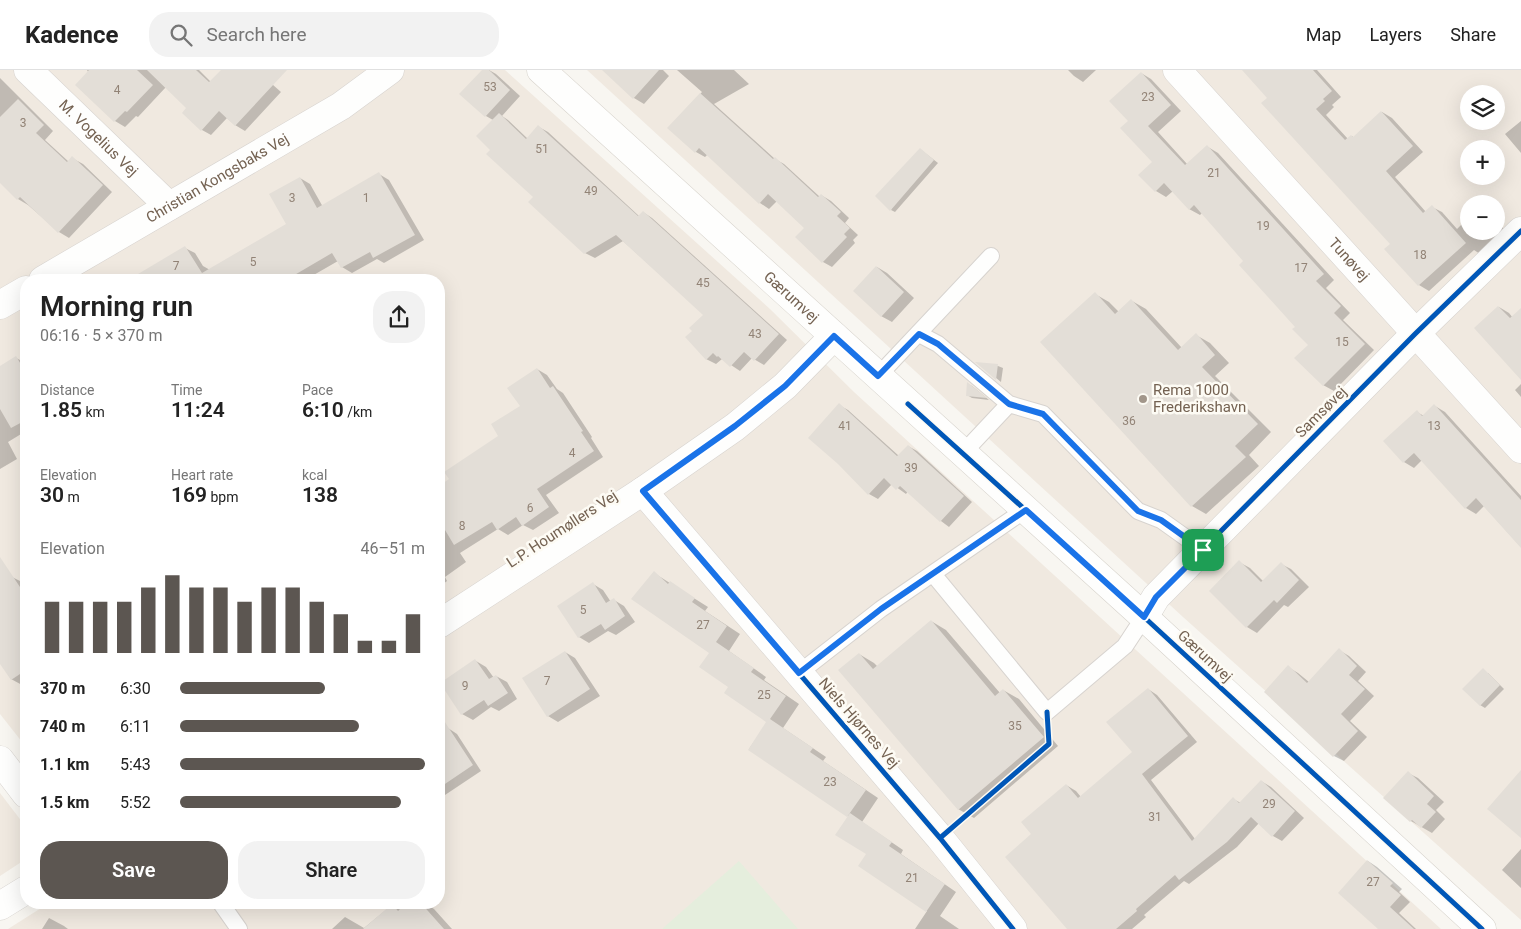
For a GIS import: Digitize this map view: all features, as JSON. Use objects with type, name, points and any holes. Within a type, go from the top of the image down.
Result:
[{"type":"street","name":"M. Vogelius Vej","points":[[28,70],[169,206]]},
{"type":"street","name":"Christian Kongsbaks Vej","points":[[53,274],[341,106],[390,70]]},
{"type":"street","name":"Gærumvej","points":[[541,70],[1144,617],[1482,929]]},
{"type":"street","name":"Tunøvej","points":[[1176,70],[1521,450]]},
{"type":"street","name":"Samsøvej","points":[[1144,617],[1156,597],[1416,334],[1521,231]]},
{"type":"street","points":[[0,305],[20,293]]},
{"type":"street","name":"L.P. Houmøllers Vej","points":[[445,620],[643,491],[735,426],[785,386],[834,336]]},
{"type":"street","name":"Niels Hjørnes Vej","points":[[643,491],[940,838],[1013,929]]},
{"type":"street","points":[[0,760],[20,786]]},
{"type":"street","points":[[0,906],[20,894]]},
{"type":"lane","points":[[878,376],[991,256]]},
{"type":"lane","points":[[919,334],[938,344],[1009,404],[1043,414],[1138,511],[1161,520],[1203,550]]},
{"type":"lane","points":[[963,453],[1009,404]]},
{"type":"lane","points":[[799,673],[881,609],[1026,510]]},
{"type":"lane","points":[[933,574],[1047,712],[1125,646],[1144,617]]},
{"type":"lane","points":[[225,909],[239,929]]},
{"type":"shaded area","points":[[0,70],[505,70],[770,309],[854,392],[1441,929],[8,929],[40,909],[445,909],[445,274],[20,274],[20,739],[0,714]]},
{"type":"shaded area","points":[[587,70],[1521,70],[1521,920],[1183,617]]},
{"type":"shaded area","points":[[0,793],[20,819],[20,863],[0,876]]},
{"type":"green space","points":[[739,861],[798,929],[662,929]]},
{"type":"building","points":[[89,70],[137,70],[153,85],[127,112],[125,111],[114,122],[75,85]]},
{"type":"building","points":[[147,70],[196,70],[209,82],[221,70],[287,70],[235,126],[219,111],[201,131],[182,113],[186,108]]},
{"type":"building","points":[[482,70],[489,70],[510,90],[485,117],[459,94]]},
{"type":"building","points":[[602,70],[659,70],[633,99]]},
{"type":"building","points":[[1242,70],[1313,70],[1332,91],[1316,109],[1345,140],[1351,135],[1353,137],[1381,111],[1413,146],[1386,171],[1423,213],[1432,205],[1460,236],[1460,240],[1466,243],[1418,286],[1384,249],[1390,244],[1261,103],[1267,98]]},
{"type":"building","points":[[1141,72],[1171,105],[1148,126],[1185,165],[1207,145],[1324,274],[1316,281],[1341,306],[1334,313],[1365,344],[1323,386],[1294,358],[1308,345],[1292,329],[1295,327],[1239,265],[1243,261],[1194,205],[1189,210],[1164,183],[1155,192],[1138,175],[1152,162],[1120,128],[1128,121],[1109,101]]},
{"type":"building","points":[[700,93],[773,159],[775,157],[818,197],[821,194],[841,212],[837,216],[850,228],[844,234],[847,237],[822,263],[795,237],[804,228],[768,194],[759,204],[699,148],[695,153],[667,128]]},
{"type":"building","points":[[18,99],[44,125],[36,133],[67,162],[72,156],[103,185],[58,233],[20,197],[17,200],[0,183],[0,117]]},
{"type":"building","points":[[499,113],[526,139],[538,125],[638,216],[643,211],[779,334],[754,361],[744,352],[730,367],[713,353],[706,360],[685,337],[692,331],[689,328],[703,315],[616,235],[584,254],[528,202],[533,197],[486,154],[490,150],[476,136]]},
{"type":"building","points":[[920,148],[934,160],[890,211],[875,196]]},
{"type":"building","points":[[379,172],[415,235],[373,258],[370,252],[341,268],[332,253],[296,274],[138,274],[185,246],[202,273],[286,224],[269,194],[300,177],[317,208]]},
{"type":"building","points":[[876,266],[904,292],[881,317],[853,291]]},
{"type":"building","name":"Rema 1000 Frederikshavn","points":[[1095,292],[1115,314],[1131,299],[1178,350],[1196,333],[1215,355],[1202,367],[1258,424],[1235,446],[1246,457],[1191,507],[1040,342]]},
{"type":"building","points":[[1498,306],[1510,318],[1521,308],[1521,380],[1474,328]]},
{"type":"building","points":[[16,356],[20,363],[20,423],[11,428],[0,409],[0,366]]},
{"type":"building","points":[[975,362],[998,364],[996,380]]},
{"type":"building","points":[[537,368],[550,388],[553,386],[594,451],[537,489],[549,507],[522,526],[516,517],[497,530],[492,522],[454,545],[445,530],[445,482],[449,479],[445,471],[498,436],[491,424],[520,406],[507,388]]},
{"type":"building","points":[[967,382],[987,398],[966,396]]},
{"type":"building","points":[[839,403],[897,456],[908,445],[964,496],[940,522],[900,486],[896,490],[884,478],[868,495],[838,464],[808,438]]},
{"type":"building","points":[[1434,404],[1521,500],[1521,548],[1476,498],[1465,509],[1414,453],[1403,463],[1383,441],[1417,410],[1422,416]]},
{"type":"building","points":[[0,557],[20,587],[20,674],[11,680],[0,664]]},
{"type":"building","points":[[1239,560],[1261,582],[1281,562],[1299,580],[1277,603],[1274,600],[1246,628],[1209,591]]},
{"type":"building","points":[[654,571],[668,584],[670,581],[695,598],[692,602],[727,626],[716,642],[754,668],[751,672],[786,696],[770,719],[813,748],[810,752],[866,790],[847,817],[748,750],[766,722],[724,693],[728,687],[699,667],[709,653],[631,599]]},
{"type":"building","points":[[593,582],[606,603],[614,598],[625,616],[605,630],[601,624],[578,638],[557,606]]},
{"type":"building","points":[[931,620],[995,696],[1003,689],[1044,737],[958,810],[838,670],[859,653],[873,669]]},
{"type":"building","points":[[1339,648],[1357,666],[1349,675],[1365,689],[1341,714],[1358,731],[1333,757],[1264,692],[1288,665],[1307,683]]},
{"type":"building","points":[[565,651],[590,689],[547,717],[522,678]]},
{"type":"building","points":[[475,659],[489,679],[496,675],[508,693],[488,706],[484,700],[461,715],[445,691],[445,680]]},
{"type":"building","points":[[1483,668],[1500,685],[1480,706],[1462,689]]},
{"type":"building","points":[[1148,688],[1188,736],[1142,774],[1192,841],[1233,797],[1239,803],[1261,780],[1295,811],[1272,837],[1251,817],[1227,842],[1179,880],[1175,875],[1116,929],[1067,929],[1005,857],[1031,834],[1021,822],[1066,784],[1078,798],[1132,752],[1106,722]]},
{"type":"building","points":[[445,722],[473,765],[445,784]]},
{"type":"building","points":[[1521,770],[1521,838],[1487,809]]},
{"type":"building","points":[[1408,771],[1434,796],[1427,804],[1436,812],[1421,828],[1412,820],[1410,822],[1383,798]]},
{"type":"building","points":[[850,813],[892,842],[889,846],[945,884],[926,912],[858,866],[866,854],[835,835]]},
{"type":"building","points":[[1367,860],[1393,883],[1390,886],[1401,895],[1390,907],[1414,929],[1378,929],[1338,893]]},
{"type":"building","points":[[386,909],[396,909],[398,911],[400,909],[426,909],[444,929],[363,929]]},
{"type":"cycle path","points":[[1144,617],[1156,597],[1415,334],[1521,231]]},
{"type":"cycle path","points":[[908,404],[1144,617],[1482,929]]},
{"type":"cycle path","points":[[643,491],[940,838],[1013,929]]},
{"type":"cycle path","points":[[940,838],[1049,744],[1047,712]]},
{"type":"place","name":"Rema 1000 Frederikshavn","points":[[1143,399]]},
{"type":"route","points":[[919,334],[938,344],[1009,404],[1043,414],[1138,511],[1161,520],[1203,550],[1156,597],[1144,617],[1026,510],[881,609],[799,673],[643,491],[735,426],[785,386],[834,336],[878,376],[919,334]]}]
